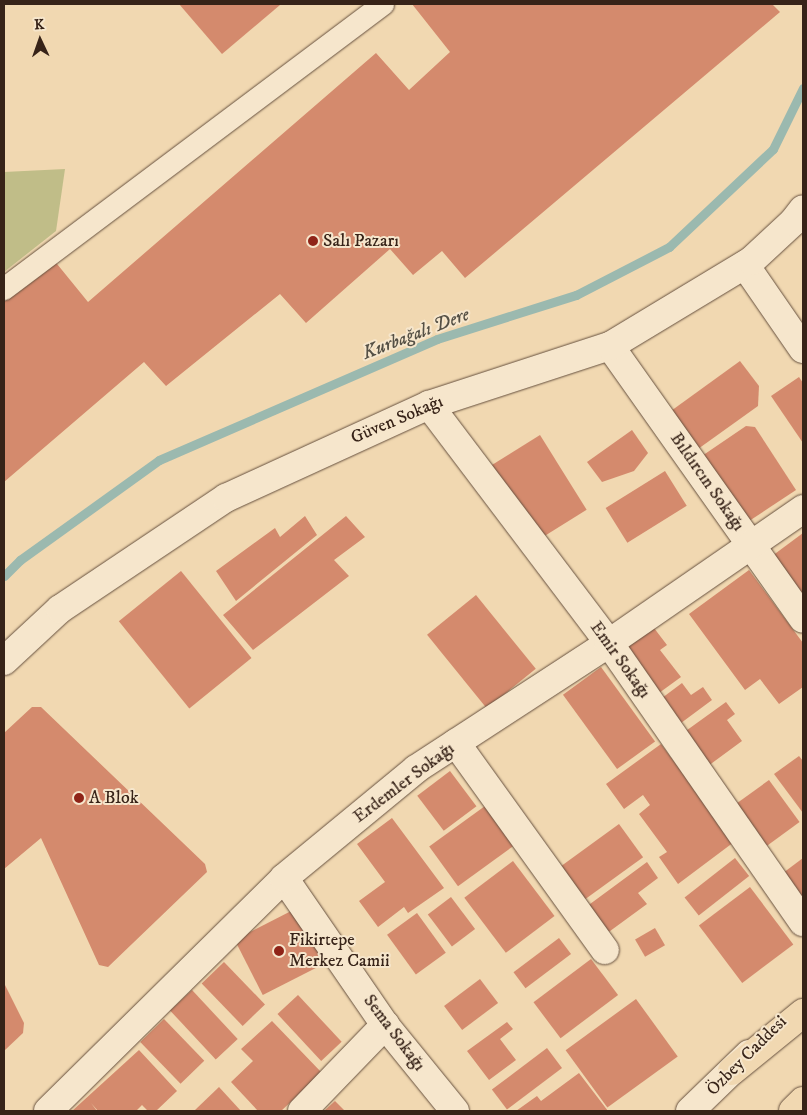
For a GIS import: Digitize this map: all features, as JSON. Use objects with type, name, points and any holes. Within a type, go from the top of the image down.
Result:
[{"type":"highway","points":[[732,1071],[803,1013]]},
{"type":"highway","points":[[793,1111],[803,1101]]},
{"type":"street","points":[[4,289],[383,4]]},
{"type":"street","name":"Güven Sokağı","points":[[4,661],[60,609],[226,498],[429,405],[610,346],[745,265],[793,222],[803,209]]},
{"type":"street","points":[[745,265],[803,349]]},
{"type":"street","name":"Bıldırcın Sokağı","points":[[610,346],[803,619]]},
{"type":"street","name":"Emir Sokağı","points":[[429,405],[609,643],[803,922]]},
{"type":"street","name":"Erdemler Sokağı","points":[[48,1111],[284,878],[416,769],[609,643],[803,508]]},
{"type":"street","points":[[456,743],[605,950]]},
{"type":"street","name":"Sema Sokağı","points":[[284,878],[386,1025],[455,1111]]},
{"type":"street","name":"Özbey Caddesi","points":[[690,1111],[803,1000]]},
{"type":"street","points":[[302,1111],[386,1025]]},
{"type":"shaded area","points":[[65,169],[56,231],[4,272],[4,172]]},
{"type":"building","points":[[179,4],[279,4],[280,5],[222,54]]},
{"type":"building","points":[[412,4],[772,4],[780,12],[465,278],[442,251],[413,275],[390,249],[306,323],[280,294],[166,386],[144,362],[4,482],[4,302],[53,259],[88,302],[376,53],[409,90],[450,52]]},
{"type":"building","points":[[740,361],[759,386],[758,406],[691,454],[664,416]]},
{"type":"building","points":[[799,377],[803,383],[803,443],[771,396]]},
{"type":"building","points":[[746,426],[755,427],[796,490],[740,527],[696,460]]},
{"type":"building","points":[[632,430],[648,453],[634,471],[602,482],[587,462]]},
{"type":"building","points":[[540,435],[587,510],[535,542],[488,467]]},
{"type":"building","points":[[665,471],[687,506],[627,543],[606,508]]},
{"type":"building","points":[[305,516],[317,535],[236,601],[216,571],[275,528],[280,537]]},
{"type":"building","points":[[346,516],[365,537],[334,560],[349,576],[253,650],[223,615]]},
{"type":"building","points":[[803,533],[803,607],[768,559]]},
{"type":"building","points":[[749,570],[803,643],[803,687],[779,704],[760,679],[745,690],[689,614]]},
{"type":"building","points":[[181,571],[251,658],[189,708],[119,621]]},
{"type":"building","points":[[476,595],[536,669],[487,708],[427,635]]},
{"type":"building","points":[[654,628],[667,645],[660,650],[681,677],[659,693],[626,648]]},
{"type":"building","points":[[601,667],[655,741],[617,769],[563,695]]},
{"type":"building","points":[[682,683],[691,695],[703,687],[712,700],[681,723],[662,698]]},
{"type":"building","points":[[726,702],[735,714],[727,720],[742,741],[708,766],[683,733]]},
{"type":"building","name":"A Blok","points":[[32,707],[41,707],[205,864],[207,872],[108,967],[99,965],[41,838],[4,869],[4,733]]},
{"type":"building","points":[[661,744],[734,842],[678,884],[659,857],[667,852],[639,814],[650,805],[643,795],[624,809],[606,784]]},
{"type":"building","points":[[799,756],[803,761],[803,813],[774,774]]},
{"type":"building","points":[[450,771],[476,806],[444,831],[417,796]]},
{"type":"building","points":[[769,780],[800,822],[766,846],[736,804]]},
{"type":"building","points":[[485,806],[514,846],[458,886],[429,847]]},
{"type":"building","points":[[392,818],[444,888],[408,913],[404,907],[378,927],[359,901],[385,882],[357,844]]},
{"type":"building","points":[[619,824],[643,857],[582,902],[558,869]]},
{"type":"building","points":[[735,858],[749,876],[699,916],[685,897]]},
{"type":"building","points":[[803,858],[803,901],[783,873]]},
{"type":"building","points":[[513,861],[555,916],[506,953],[464,898]]},
{"type":"building","points":[[647,862],[658,878],[638,893],[647,904],[606,934],[586,907]]},
{"type":"building","points":[[750,887],[793,945],[742,983],[699,926]]},
{"type":"building","points":[[451,897],[475,929],[452,946],[428,914]]},
{"type":"building","name":"Fikirtepe Merkez Camii","points":[[297,908],[325,963],[263,995],[235,940]]},
{"type":"building","points":[[417,913],[446,953],[416,974],[387,935]]},
{"type":"building","points":[[655,928],[665,945],[645,957],[635,940]]},
{"type":"building","points":[[559,938],[571,954],[526,988],[513,972]]},
{"type":"building","points":[[591,959],[618,995],[561,1038],[533,1002]]},
{"type":"building","points":[[224,962],[265,1004],[243,1026],[202,984]]},
{"type":"building","points":[[480,979],[498,1003],[462,1030],[444,1006]]},
{"type":"building","points":[[4,983],[24,1023],[23,1033],[4,1051]]},
{"type":"building","points":[[192,990],[238,1039],[216,1059],[170,1010]]},
{"type":"building","points":[[298,995],[342,1042],[321,1061],[278,1014]]},
{"type":"building","points":[[636,999],[678,1056],[607,1108],[566,1050]]},
{"type":"building","points":[[164,1019],[204,1061],[181,1084],[140,1042]]},
{"type":"building","points":[[272,1021],[322,1073],[281,1111],[258,1111],[231,1082],[253,1061],[241,1049]]},
{"type":"building","points":[[507,1022],[513,1029],[500,1039],[516,1060],[489,1080],[467,1051]]},
{"type":"building","points":[[547,1048],[562,1068],[507,1109],[492,1090]]},
{"type":"building","points":[[139,1050],[177,1091],[156,1111],[148,1111],[142,1105],[136,1111],[98,1111],[91,1103],[97,1111],[72,1111]]},
{"type":"building","points":[[579,1073],[608,1111],[516,1111],[537,1096],[541,1101]]},
{"type":"building","points":[[219,1087],[241,1111],[195,1110]]},
{"type":"building","points":[[335,1101],[345,1111],[324,1111]]},
{"type":"waterway","name":"Kurbağalı Dere","points":[[4,576],[20,560],[159,460],[437,339],[576,295],[669,247],[773,149],[803,88]]},
{"type":"place","name":"Salı Pazarı","points":[[313,241]]},
{"type":"place","name":"A Blok","points":[[79,798]]},
{"type":"place","name":"Fikirtepe Merkez Camii","points":[[279,951]]}]
